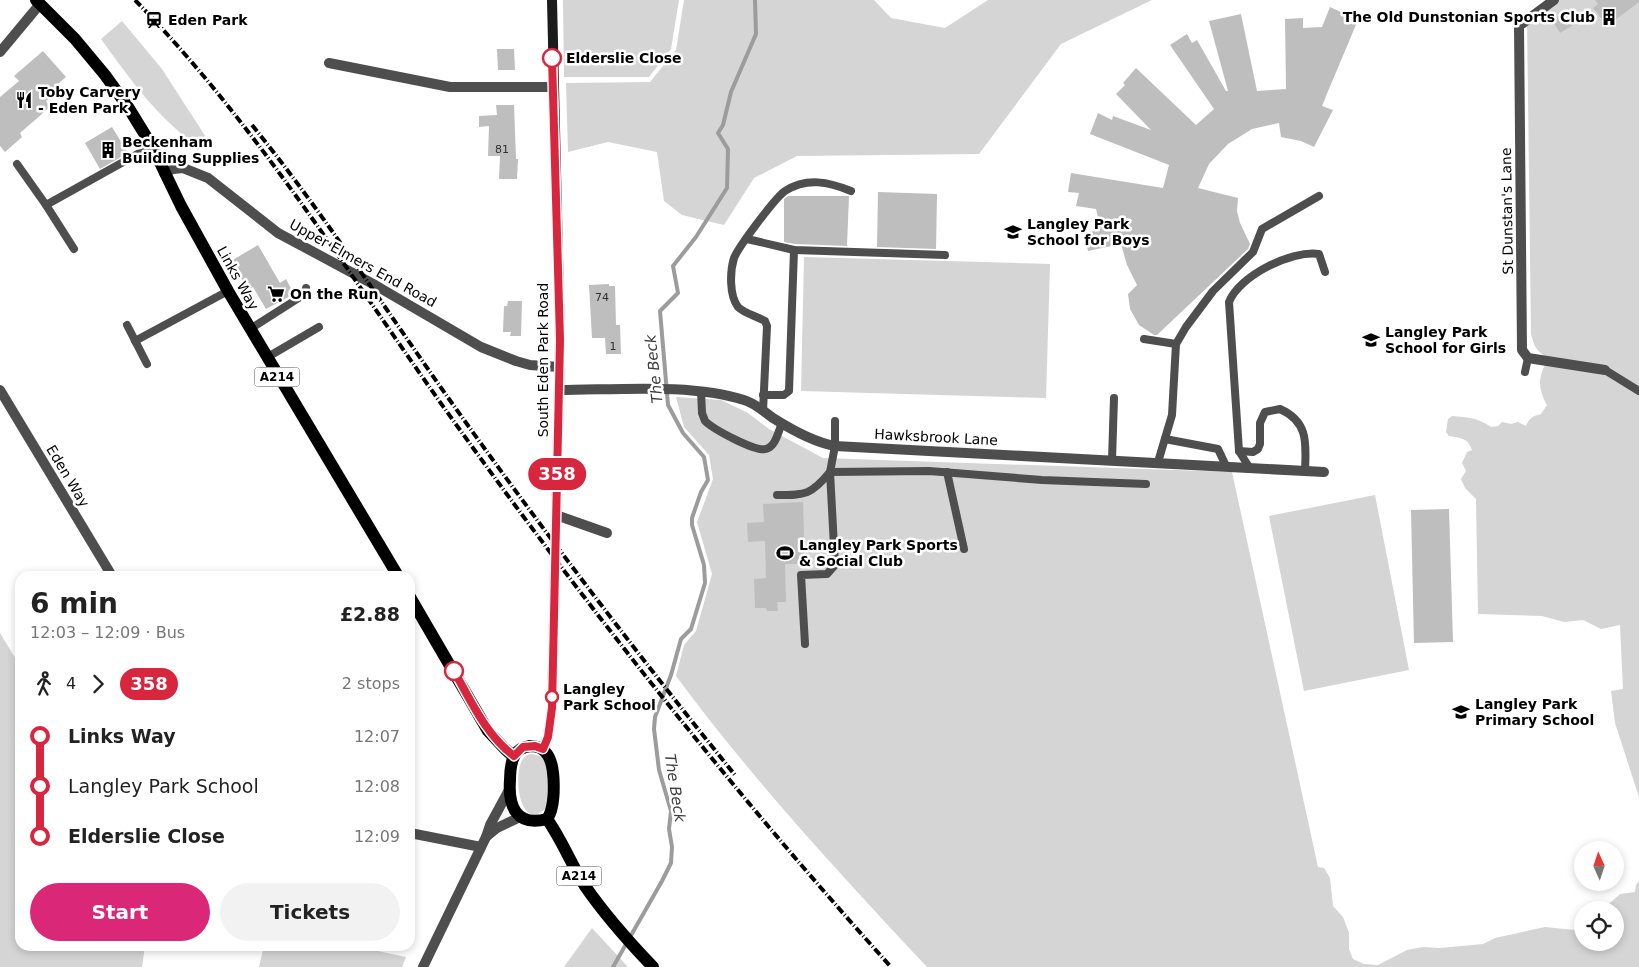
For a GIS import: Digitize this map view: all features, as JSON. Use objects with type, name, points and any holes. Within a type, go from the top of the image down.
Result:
[{"type":"main road","name":"South Eden Park Road","points":[[543,749],[548,737],[552,708],[559,390],[552,0]]},
{"type":"main road","name":"Links Way","points":[[38,2],[68,31],[105,74],[128,107],[152,146],[164,173],[266,358],[395,571]]},
{"type":"main road","points":[[415,606],[488,731],[504,749],[514,756]]},
{"type":"main road","points":[[535,746],[543,749],[550,759],[554,794],[551,813],[547,819],[532,820],[520,817],[514,811],[510,803],[509,790],[514,756],[523,747],[535,746]]},
{"type":"main road","name":"A214","points":[[547,819],[586,886],[618,928],[653,967]]},
{"type":"street","name":"St Dunstan's Lane","points":[[1528,358],[1522,350],[1518,26],[1554,0]]},
{"type":"street","points":[[0,52],[38,2]]},
{"type":"street","points":[[329,63],[450,87],[553,87]]},
{"type":"street","name":"Upper Elmers End Road","points":[[164,173],[173,169],[184,168],[208,178],[264,224],[298,245],[375,285],[480,347],[530,365],[559,367]]},
{"type":"street","points":[[1528,358],[1605,370]]},
{"type":"street","name":"Eden Way","points":[[0,390],[109,571]]},
{"type":"street","name":"Hawksbrook Lane","points":[[559,390],[717,392],[747,400],[782,423],[819,443],[835,446],[1324,472]]},
{"type":"street","points":[[556,515],[607,533]]},
{"type":"street","points":[[423,967],[486,837],[490,825],[509,790]]},
{"type":"street","points":[[486,837],[497,828],[520,817]]},
{"type":"street","points":[[415,834],[480,847]]},
{"type":"lane","points":[[46,205],[152,146]]},
{"type":"lane","points":[[17,164],[74,248]]},
{"type":"lane","points":[[763,411],[767,326],[765,321],[738,306],[734,298],[731,270],[735,256],[776,199],[785,191],[809,182],[820,181],[851,191]]},
{"type":"lane","points":[[1158,462],[1172,415],[1176,344],[1186,327],[1213,291],[1253,252],[1262,229],[1319,196]]},
{"type":"lane","points":[[747,238],[794,250],[945,255]]},
{"type":"lane","points":[[763,395],[784,395],[789,391],[794,250]]},
{"type":"lane","points":[[1249,467],[1239,451],[1229,302],[1232,293],[1239,286],[1273,264],[1304,255],[1319,254],[1326,272]]},
{"type":"lane","points":[[250,329],[305,294],[306,288]]},
{"type":"lane","points":[[135,341],[228,291]]},
{"type":"lane","points":[[127,326],[147,364]]},
{"type":"lane","points":[[266,358],[319,327]]},
{"type":"lane","points":[[1144,340],[1176,344]]},
{"type":"lane","points":[[1526,372],[1528,358]]},
{"type":"lane","points":[[1605,370],[1639,391]]},
{"type":"lane","points":[[701,392],[705,421],[741,442],[765,450],[772,446],[782,423]]},
{"type":"lane","points":[[1112,460],[1114,398]]},
{"type":"lane","points":[[1239,451],[1253,452],[1258,449],[1261,417],[1265,412],[1280,409],[1292,417],[1305,433],[1305,471]]},
{"type":"lane","points":[[805,644],[801,575],[827,574],[835,565],[830,472],[835,446],[835,421]]},
{"type":"lane","points":[[1165,439],[1218,449],[1226,466]]},
{"type":"lane","points":[[777,495],[806,493],[815,489],[830,472],[947,472],[1042,480],[1146,484]]},
{"type":"lane","points":[[947,472],[964,549]]},
{"type":"shaded area","points":[[563,0],[679,0],[671,49],[649,77],[564,77]]},
{"type":"shaded area","points":[[684,0],[874,0],[891,18],[945,28],[988,0],[1152,0],[1061,44],[979,154],[797,156],[754,178],[724,225],[682,215],[664,201],[657,152],[608,142],[568,152],[566,83],[650,82],[676,50]]},
{"type":"shaded area","points":[[1556,0],[1639,0],[1639,797],[1615,723],[1611,691],[1623,689],[1620,625],[1601,629],[1583,620],[1564,622],[1542,616],[1478,614],[1476,499],[1465,488],[1461,479],[1466,471],[1462,463],[1467,452],[1472,450],[1466,441],[1449,436],[1446,432],[1448,419],[1452,416],[1477,420],[1491,427],[1498,426],[1502,422],[1511,424],[1518,422],[1526,426],[1528,421],[1541,414],[1547,405],[1540,382],[1549,358],[1537,349],[1531,334],[1527,21]]},
{"type":"shaded area","points":[[122,21],[162,69],[211,145],[210,147],[200,148],[171,124],[146,98],[101,39]]},
{"type":"shaded area","points":[[804,257],[1050,264],[1046,398],[801,391]]},
{"type":"shaded area","points":[[676,397],[721,400],[748,413],[769,429],[823,458],[1232,472],[1318,867],[1324,868],[1330,878],[1333,906],[1343,917],[1349,933],[1349,949],[1353,959],[1364,964],[1378,965],[1407,950],[1423,947],[1440,948],[1483,944],[1495,938],[1545,927],[1574,930],[1574,951],[1624,951],[1624,901],[1612,901],[1620,894],[1635,892],[1639,881],[1639,967],[927,967],[829,861],[766,789],[676,676],[684,645],[696,631],[712,574],[697,522],[713,479],[709,455],[684,427]]},
{"type":"shaded area","points":[[1375,495],[1409,670],[1304,691],[1269,516]]},
{"type":"shaded area","points":[[0,633],[15,658],[15,951],[144,951],[142,967],[0,967]]},
{"type":"shaded area","points":[[533,754],[543,757],[548,769],[547,807],[538,814],[530,814],[525,809],[521,800],[518,777],[523,759]]},
{"type":"shaded area","points":[[592,928],[628,967],[564,967]]},
{"type":"shaded area","points":[[263,951],[378,951],[406,957],[402,967],[259,967]]},
{"type":"building","name":"The Old Dunstonian Sports Club","points":[[1595,0],[1639,0],[1639,2],[1607,26],[1593,8],[1598,4]]},
{"type":"building","points":[[1330,7],[1358,20],[1322,106],[1333,110],[1314,147],[1301,141],[1281,137],[1279,123],[1252,129],[1228,144],[1209,164],[1198,188],[1238,198],[1237,211],[1240,223],[1250,244],[1248,249],[1157,335],[1154,335],[1139,325],[1130,309],[1128,294],[1137,285],[1127,265],[1121,244],[1088,251],[1084,233],[1094,231],[1093,227],[1100,226],[1096,209],[1076,206],[1079,193],[1068,192],[1071,173],[1163,188],[1169,165],[1090,134],[1098,113],[1112,120],[1113,116],[1151,130],[1116,94],[1125,85],[1123,83],[1136,68],[1196,125],[1214,109],[1170,45],[1187,34],[1192,43],[1197,40],[1226,91],[1228,91],[1209,21],[1241,14],[1257,91],[1286,89],[1285,19],[1303,18],[1303,28],[1322,27]]},
{"type":"building","points":[[1566,11],[1575,24],[1560,33],[1552,20]]},
{"type":"building","points":[[497,49],[514,49],[515,70],[498,70]]},
{"type":"building","name":"Toby Carvery - Eden Park","points":[[43,51],[66,77],[45,95],[49,99],[46,101],[50,107],[20,133],[22,137],[5,152],[0,146],[0,97],[19,81],[14,76]]},
{"type":"building","points":[[496,105],[514,105],[516,159],[518,159],[517,179],[499,179],[500,156],[488,156],[489,126],[479,127],[479,116],[497,115]]},
{"type":"building","name":"Beckenham Building Supplies","points":[[112,127],[128,153],[100,169],[85,143]]},
{"type":"building","points":[[878,192],[937,194],[936,249],[877,247]]},
{"type":"building","points":[[788,196],[849,196],[847,246],[784,242],[784,199]]},
{"type":"building","points":[[258,245],[280,283],[286,279],[294,294],[266,309],[253,287],[248,290],[231,261]]},
{"type":"building","points":[[609,284],[609,286],[615,286],[616,325],[620,325],[621,354],[606,354],[605,338],[592,338],[589,285]]},
{"type":"building","points":[[508,301],[522,301],[521,336],[510,336],[511,332],[503,332],[504,306],[507,306]]},
{"type":"building","name":"Langley Park Sports & Social Club","points":[[803,502],[805,564],[785,564],[786,602],[777,602],[778,611],[755,608],[754,579],[766,578],[765,541],[748,542],[747,523],[764,522],[763,504]]},
{"type":"building","points":[[1449,509],[1453,642],[1414,643],[1411,510]]},
{"type":"waterway","name":"The Beck","points":[[613,967],[671,863],[672,847],[669,829],[671,811],[659,770],[654,729],[655,717],[671,675],[681,639],[691,629],[705,583],[704,565],[692,525],[692,518],[701,492],[708,480],[704,457],[683,433],[668,405],[660,311],[678,293],[673,266],[696,237],[727,188],[728,149],[718,133],[723,125],[731,92],[756,34],[755,0]]},
{"type":"railway","points":[[135,0],[180,49],[264,152],[506,494],[612,633],[720,769],[891,967]]},
{"type":"railway","points":[[252,125],[305,194],[522,500],[627,639],[735,775]]},
{"type":"bus line","name":"358","points":[[454,671],[488,731],[504,749],[514,756],[523,747],[535,746],[543,749],[548,737],[552,708],[560,340],[552,58]]},
{"type":"place","name":"The Old Dunstonian Sports Club","points":[[1609,17]]},
{"type":"place","name":"Eden Park","points":[[154,20]]},
{"type":"place","name":"Elderslie Close","points":[[552,58]]},
{"type":"place","name":"Toby Carvery - Eden Park","points":[[24,100]]},
{"type":"place","name":"Beckenham Building Supplies","points":[[108,150]]},
{"type":"place","name":"Langley Park School for Boys","points":[[1013,232]]},
{"type":"place","name":"On the Run","points":[[276,294]]},
{"type":"place","name":"Langley Park School for Girls","points":[[1371,340]]},
{"type":"place","name":"Langley Park Sports & Social Club","points":[[785,553]]},
{"type":"place","name":"Langley Park School","points":[[552,697]]},
{"type":"place","name":"Langley Park Primary School","points":[[1461,712]]}]
